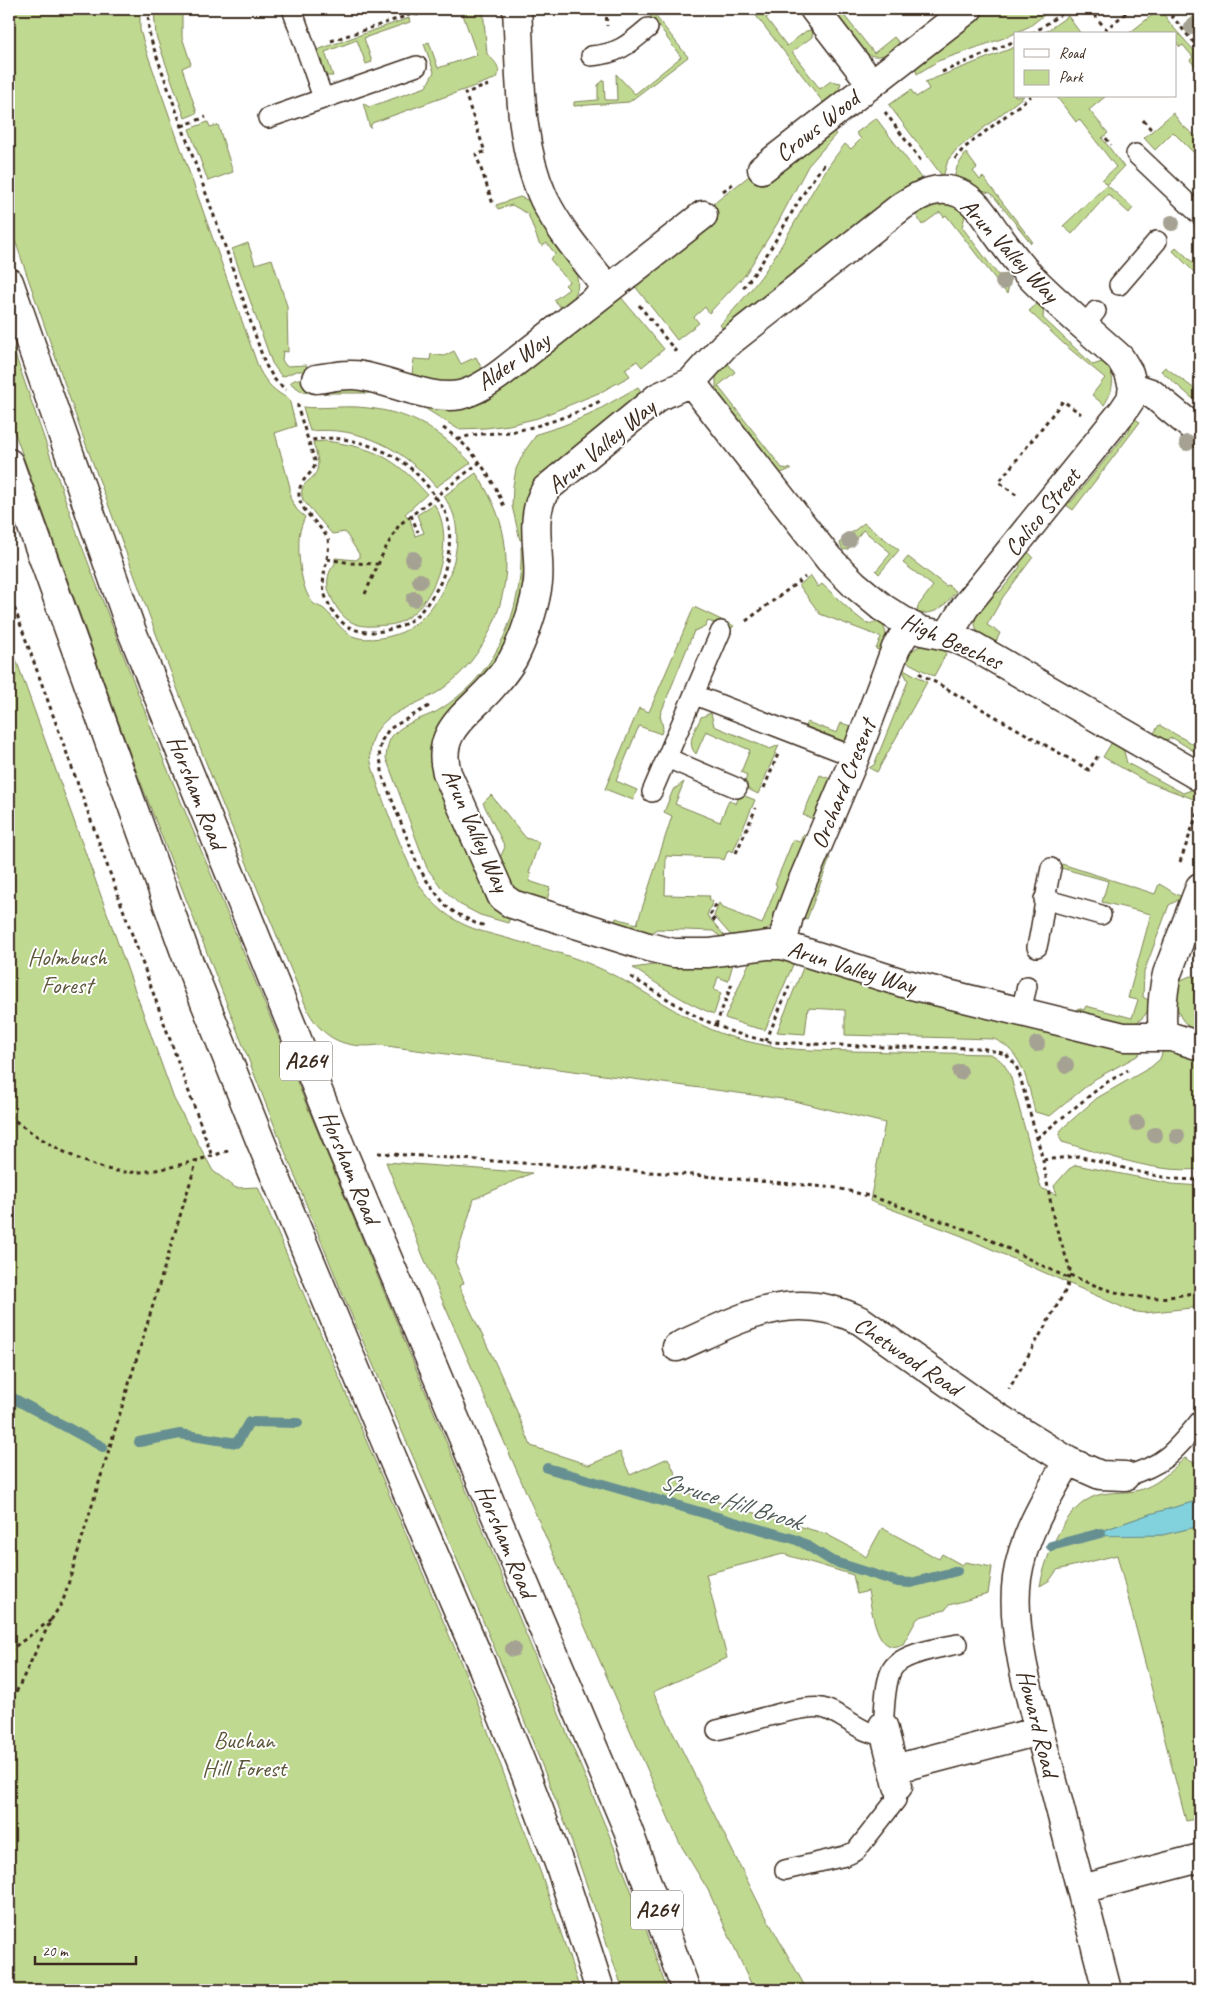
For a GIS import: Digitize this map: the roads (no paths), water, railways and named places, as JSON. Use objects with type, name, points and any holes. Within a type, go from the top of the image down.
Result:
[{"type":"main road","points":[[517,9],[524,127],[535,174],[544,199],[556,220],[614,285]]},
{"type":"main road","name":"Crows Wood","points":[[814,9],[869,85]]},
{"type":"main road","name":"Crows Wood","points":[[762,169],[968,9]]},
{"type":"main road","name":"Arun Valley Way","points":[[1133,387],[1129,373],[1120,358],[1090,318],[1032,278],[974,204],[959,193],[939,190],[919,195],[902,206],[724,346],[693,380],[658,397],[546,489],[536,515],[538,581],[534,605],[526,629],[506,670],[450,732],[444,748],[444,764],[451,784],[502,897],[512,904],[648,947],[674,953],[710,953],[768,945],[793,948],[887,979],[1024,999],[1124,1037],[1162,1036],[1182,1039],[1200,1046]]},
{"type":"main road","name":"Alder Way","points":[[308,388],[360,375],[440,395],[460,395],[476,389],[504,371],[703,215]]},
{"type":"main road","name":"Horsham Road","points":[[9,282],[131,629],[342,1150],[628,1830],[686,1990]]},
{"type":"main road","name":"High Beeches","points":[[693,380],[829,559],[868,596],[910,625],[973,646],[1200,777]]},
{"type":"main road","points":[[1133,387],[1151,394],[1200,433]]},
{"type":"main road","name":"Calico Street","points":[[947,636],[959,615],[1128,405],[1133,387]]},
{"type":"main road","points":[[9,464],[186,955],[271,1168],[523,1766],[560,1866],[600,1990]]},
{"type":"main road","name":"Orchard Cresent","points":[[793,948],[789,916],[896,648],[910,625]]},
{"type":"main road","points":[[1162,1036],[1161,1015],[1167,974],[1200,888]]},
{"type":"main road","name":"Chetwood Road","points":[[678,1347],[741,1320],[775,1308],[806,1305],[827,1308],[861,1321],[994,1415],[1068,1461],[1100,1475],[1125,1476]]},
{"type":"main road","name":"Howard Road","points":[[1068,1461],[1029,1532],[1021,1558],[1016,1589],[1018,1635],[1039,1730],[1107,1990]]},
{"type":"main road","points":[[884,1730],[896,1779],[1039,1730]]},
{"type":"main road","points":[[1082,1889],[1200,1858]]},
{"type":"lane","points":[[292,9],[324,98]]},
{"type":"lane","points":[[591,56],[614,53],[648,28]]},
{"type":"lane","points":[[268,118],[417,66]]},
{"type":"lane","points":[[1136,154],[1197,204]]},
{"type":"lane","points":[[1119,285],[1157,242]]},
{"type":"lane","points":[[652,792],[721,632]]},
{"type":"lane","points":[[695,694],[854,757]]},
{"type":"lane","points":[[667,758],[738,788]]},
{"type":"lane","points":[[1037,947],[1051,868]]},
{"type":"lane","points":[[1044,899],[1102,914]]},
{"type":"lane","points":[[1125,1476],[1148,1469],[1165,1460],[1200,1421]]},
{"type":"lane","points":[[716,1730],[816,1708],[837,1714],[874,1735],[884,1730],[887,1684],[891,1670],[910,1656],[958,1644]]},
{"type":"lane","points":[[786,1870],[845,1856],[856,1851],[896,1800],[896,1779]]},
{"type":"water","points":[[1200,1500],[1200,1526],[1162,1535],[1088,1536],[1147,1515]]},
{"type":"waterway","name":"Spruce Hill Brook","points":[[9,1396],[103,1447]]},
{"type":"waterway","name":"Spruce Hill Brook","points":[[139,1442],[180,1434],[237,1443],[249,1422],[298,1423]]},
{"type":"waterway","name":"Spruce Hill Brook","points":[[547,1468],[794,1539],[832,1561],[898,1582],[911,1583],[957,1571]]},
{"type":"waterway","name":"Spruce Hill Brook","points":[[1051,1546],[1101,1533]]},
{"type":"park label","name":"Holmbush Forest","points":[[67,971]]},
{"type":"park label","name":"Buchan Hill Forest","points":[[244,1754]]}]
